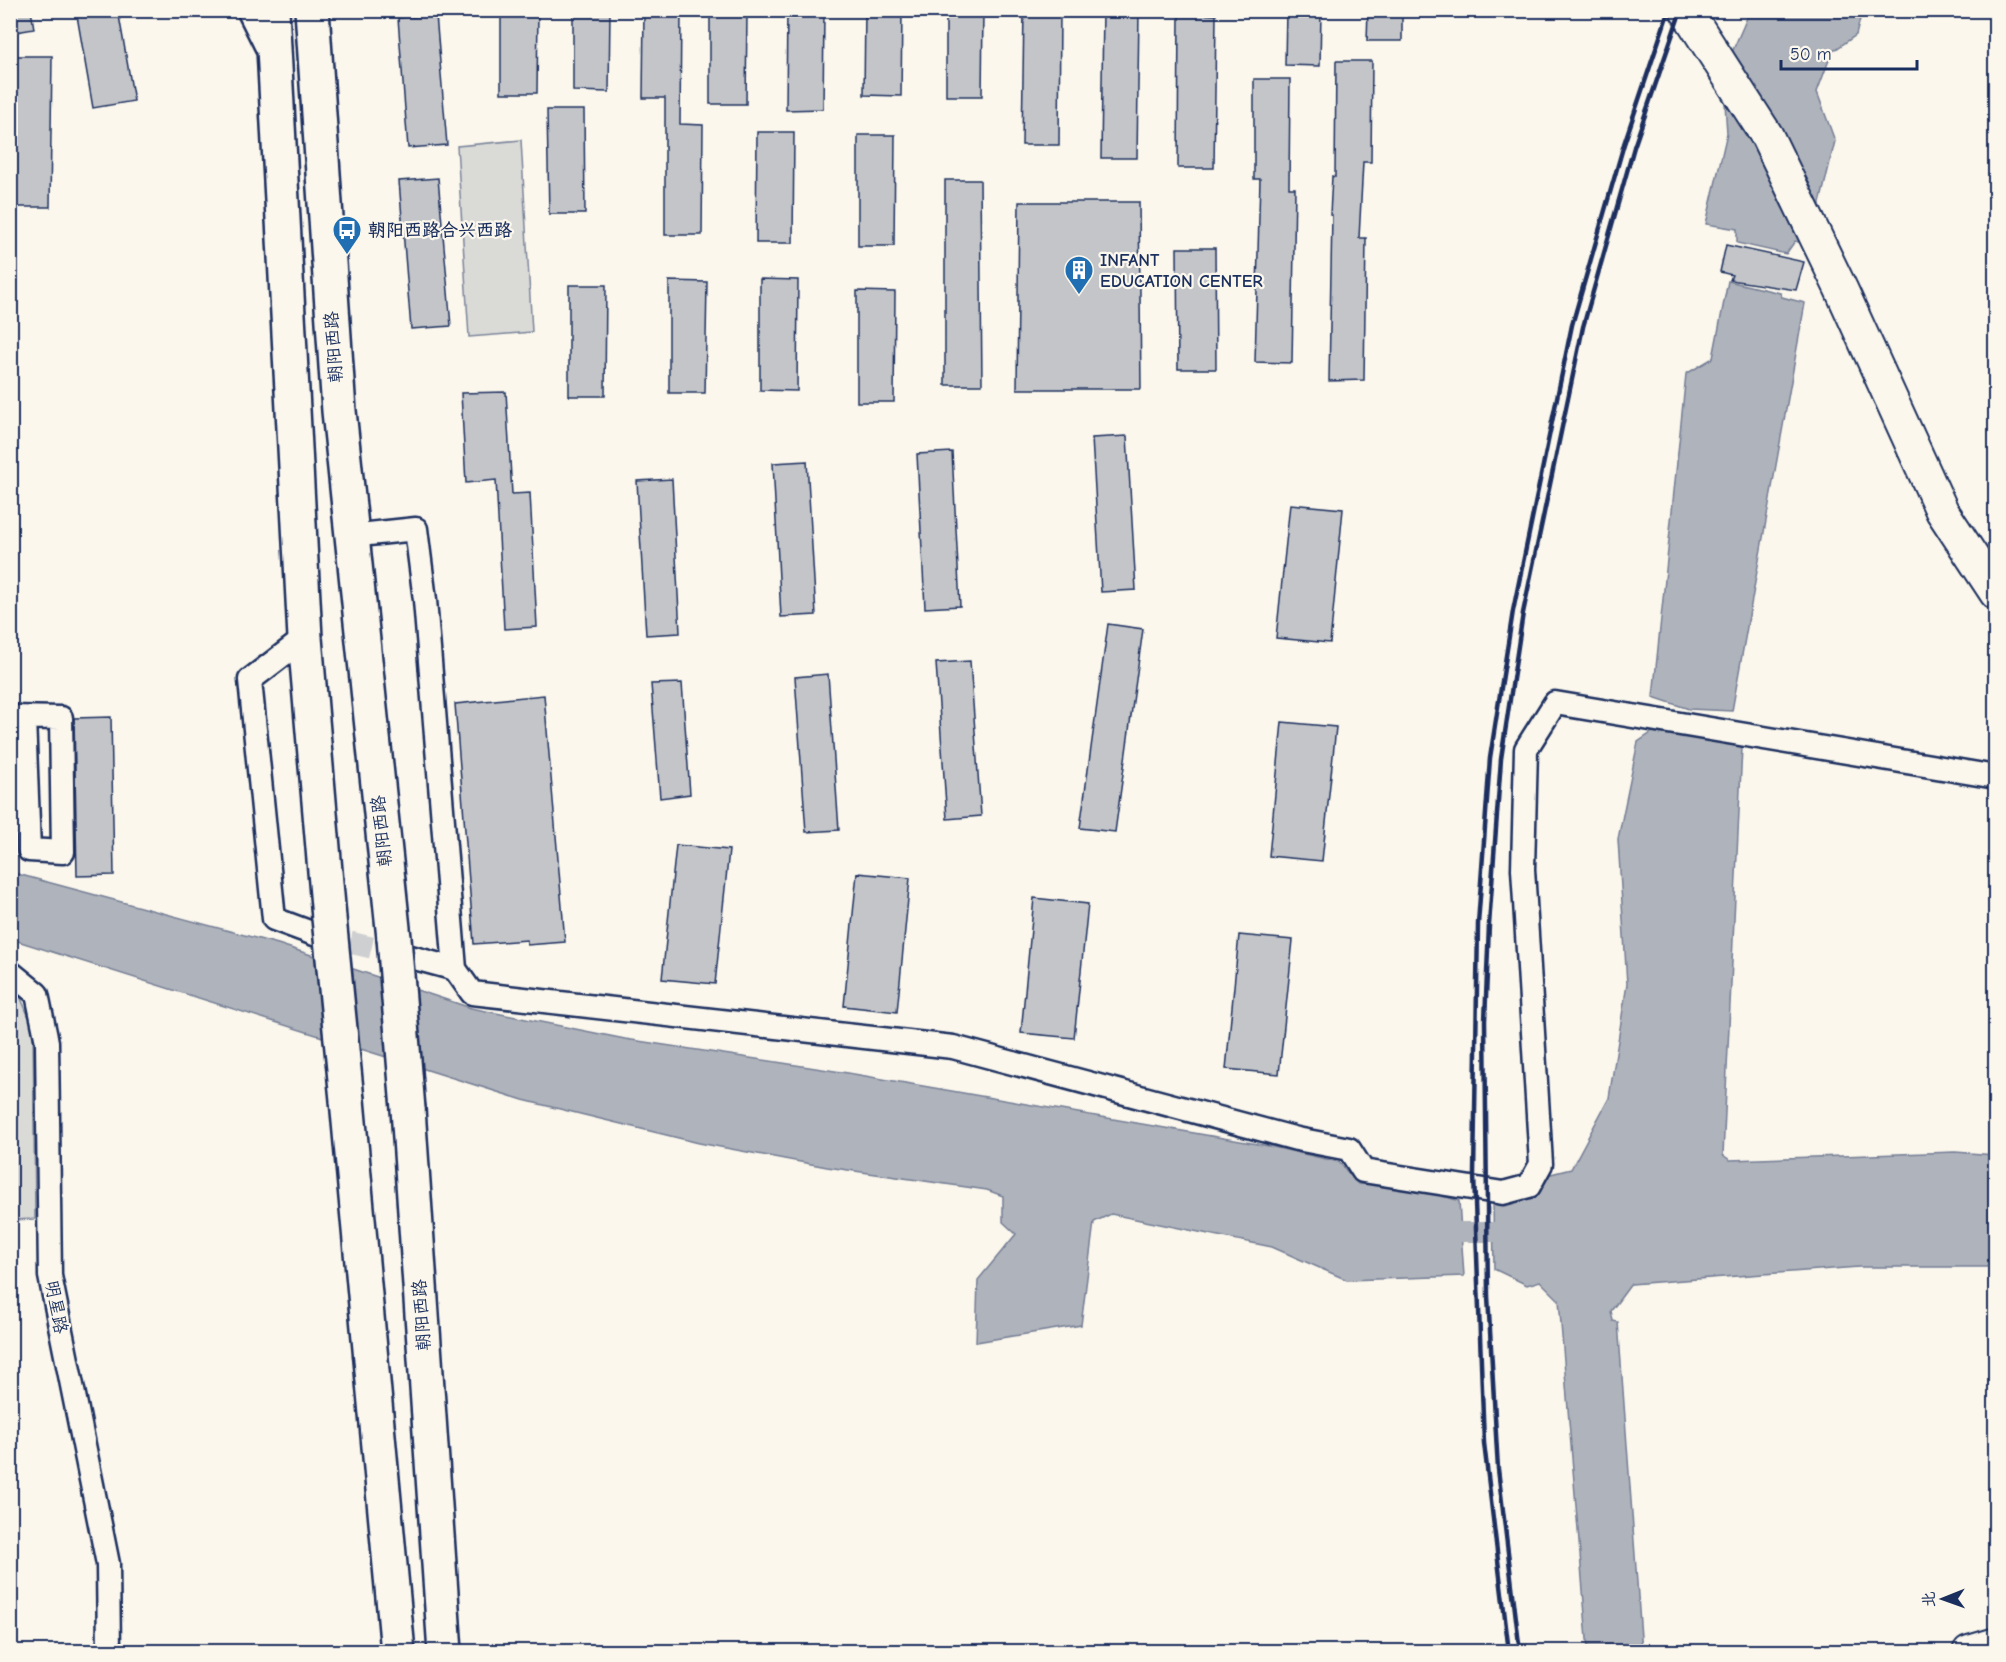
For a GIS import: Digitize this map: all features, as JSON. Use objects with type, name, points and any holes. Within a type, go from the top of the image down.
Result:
[{"type":"main road","points":[[272,10],[305,638],[323,926],[347,1100],[398,1652]]},
{"type":"main road","name":"朝阳西路","points":[[312,10],[339,411],[350,536],[400,947],[408,1109],[445,1652]]},
{"type":"main road","points":[[1686,10],[1767,136],[1841,289],[1942,511],[1995,593]]},
{"type":"main road","points":[[1711,10],[1781,123],[1961,503],[1995,558]]},
{"type":"main road","points":[[1969,1652],[1995,1644]]},
{"type":"street","points":[[251,10],[275,56]]},
{"type":"street","points":[[350,536],[416,529],[425,600],[455,969],[472,993],[953,1047],[1298,1139],[1349,1149],[1363,1171],[1503,1193],[1529,1186],[1541,1164],[1523,869],[1526,749],[1555,703],[1995,777]]},
{"type":"street","points":[[305,638],[249,680],[274,919],[323,926]]},
{"type":"street","points":[[17,717],[61,718],[63,852],[29,850],[17,717]]},
{"type":"street","points":[[400,947],[455,969]]},
{"type":"street","name":"明星路","points":[[10,972],[37,994],[47,1042],[50,1276],[108,1564],[109,1652]]},
{"type":"shaded area","points":[[1750,11],[1862,11],[1856,35],[1832,52],[1817,92],[1835,141],[1810,245],[1795,241],[1786,254],[1737,243],[1737,229],[1706,224],[1727,133],[1723,73]]},
{"type":"shaded area","points":[[521,140],[532,332],[469,337],[457,146]]},
{"type":"shaded area","points":[[1728,281],[1780,293],[1782,297],[1805,303],[1732,711],[1689,709],[1653,697],[1686,374],[1713,358]]},
{"type":"shaded area","points":[[1654,731],[1742,747],[1723,1155],[1730,1160],[1955,1152],[1995,1155],[1995,1267],[1859,1267],[1631,1284],[1611,1311],[1613,1321],[1618,1322],[1642,1651],[1588,1651],[1559,1300],[1540,1281],[1527,1285],[1494,1269],[1493,1202],[1518,1201],[1535,1190],[1547,1175],[1571,1169],[1609,1098],[1627,984],[1618,839],[1638,742]]},
{"type":"shaded area","points":[[10,872],[278,944],[471,1008],[625,1039],[848,1073],[1269,1146],[1339,1162],[1358,1184],[1403,1182],[1459,1201],[1464,1276],[1347,1280],[1272,1247],[1111,1214],[1094,1222],[1081,1325],[976,1342],[978,1280],[1016,1234],[1003,1222],[1003,1196],[987,1190],[827,1167],[699,1143],[523,1100],[11,939]]},
{"type":"shaded area","points":[[10,990],[20,996],[33,1027],[35,1219],[11,1220]]},
{"type":"building","points":[[10,10],[31,10],[34,29],[10,33]]},
{"type":"building","points":[[76,10],[118,10],[134,101],[93,108]]},
{"type":"building","points":[[501,10],[538,10],[537,93],[501,93]]},
{"type":"building","points":[[573,10],[610,10],[609,92],[573,91]]},
{"type":"building","points":[[644,10],[681,10],[680,124],[703,125],[702,235],[665,235],[665,98],[643,98]]},
{"type":"building","points":[[710,10],[747,10],[746,104],[710,104]]},
{"type":"building","points":[[787,10],[824,10],[823,109],[786,110]]},
{"type":"building","points":[[865,10],[902,10],[901,96],[864,95]]},
{"type":"building","points":[[946,10],[983,10],[982,96],[946,96]]},
{"type":"building","points":[[1024,10],[1060,10],[1059,145],[1022,145]]},
{"type":"building","points":[[1103,10],[1139,10],[1137,158],[1101,158]]},
{"type":"building","points":[[1286,10],[1321,10],[1320,66],[1285,65]]},
{"type":"building","points":[[1368,10],[1402,10],[1402,41],[1367,41]]},
{"type":"building","points":[[1179,13],[1216,15],[1214,168],[1178,168]]},
{"type":"building","points":[[436,15],[447,145],[408,148],[398,18]]},
{"type":"building","points":[[10,56],[52,56],[50,207],[10,207]]},
{"type":"building","points":[[1336,61],[1372,61],[1371,162],[1363,162],[1359,238],[1366,238],[1364,380],[1329,381],[1332,215],[1330,215],[1332,176],[1335,177]]},
{"type":"building","points":[[1254,79],[1290,79],[1289,188],[1295,188],[1292,363],[1255,362],[1260,179],[1254,179]]},
{"type":"building","points":[[547,110],[584,110],[585,214],[549,214]]},
{"type":"building","points":[[757,132],[794,132],[793,243],[756,243]]},
{"type":"building","points":[[858,135],[895,135],[894,246],[858,246]]},
{"type":"building","points":[[438,178],[451,326],[411,329],[399,181]]},
{"type":"building","points":[[945,180],[980,180],[982,385],[945,385]]},
{"type":"building","name":"INFANT EDUCATION CENTER","points":[[1019,202],[1139,202],[1141,389],[1017,389]]},
{"type":"building","points":[[1726,245],[1804,262],[1796,290],[1730,280],[1732,275],[1720,272]]},
{"type":"building","points":[[1177,248],[1215,248],[1216,369],[1178,369]]},
{"type":"building","points":[[760,279],[798,280],[797,391],[760,390]]},
{"type":"building","points":[[669,281],[707,282],[705,393],[669,393]]},
{"type":"building","points":[[569,285],[606,285],[605,396],[569,396]]},
{"type":"building","points":[[857,291],[895,292],[894,402],[857,402]]},
{"type":"building","points":[[506,392],[512,494],[530,493],[537,627],[504,629],[496,480],[466,483],[461,393]]},
{"type":"building","points":[[1127,436],[1136,590],[1101,592],[1092,438]]},
{"type":"building","points":[[952,452],[960,606],[925,608],[917,454]]},
{"type":"building","points":[[807,461],[816,615],[781,617],[773,463]]},
{"type":"building","points":[[672,479],[680,633],[646,635],[637,481]]},
{"type":"building","points":[[1290,504],[1343,509],[1330,643],[1276,638]]},
{"type":"building","points":[[1108,624],[1143,629],[1115,832],[1080,828]]},
{"type":"building","points":[[970,661],[981,816],[947,819],[936,663]]},
{"type":"building","points":[[828,674],[839,830],[806,832],[795,677]]},
{"type":"building","points":[[682,683],[690,794],[660,798],[651,684]]},
{"type":"building","points":[[544,695],[565,942],[527,945],[527,940],[474,944],[455,704]]},
{"type":"building","points":[[111,717],[114,875],[77,876],[74,718]]},
{"type":"building","points":[[1282,722],[1336,727],[1322,861],[1269,856]]},
{"type":"building","points":[[676,845],[729,850],[715,984],[662,979]]},
{"type":"building","points":[[857,873],[910,878],[897,1012],[844,1006]]},
{"type":"building","points":[[1034,898],[1088,904],[1074,1038],[1021,1033]]},
{"type":"building","points":[[1239,935],[1293,940],[1279,1074],[1226,1069]]},
{"type":"waterway","points":[[1434,1232],[1519,1232]]},
{"type":"tunnel","points":[[318,935],[407,956]]},
{"type":"railway","points":[[1509,1652],[1484,1443],[1474,1175],[1478,924],[1490,758],[1513,611],[1572,325],[1624,144],[1669,10]]},
{"type":"railway","points":[[1520,1652],[1498,1469],[1488,1296],[1485,1021],[1489,925],[1501,759],[1523,613],[1583,327],[1634,147],[1681,10]]},
{"type":"place","name":"朝阳西路合兴西路","points":[[347,256]]},
{"type":"place","name":"INFANT EDUCATION CENTER","points":[[1079,296]]}]
